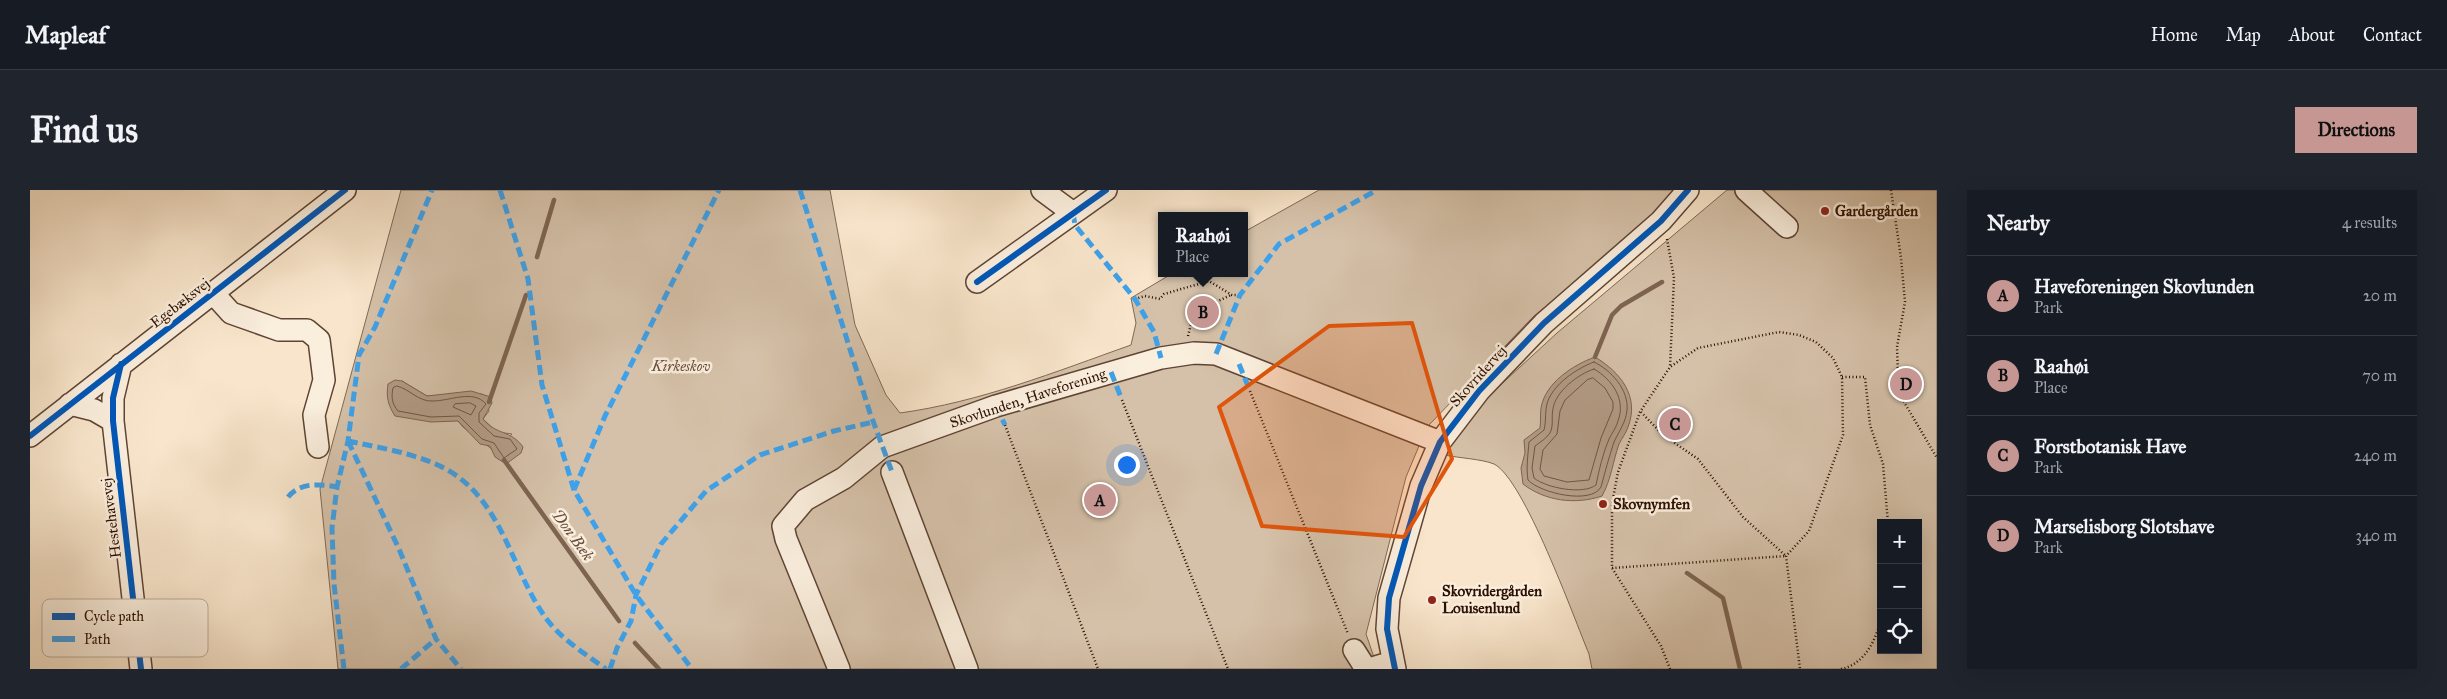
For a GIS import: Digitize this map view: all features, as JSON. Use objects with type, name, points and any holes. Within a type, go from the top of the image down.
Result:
[{"type":"street","name":"Egebæksvej","points":[[30,436],[346,190]]},
{"type":"street","points":[[1042,190],[1072,214]]},
{"type":"street","points":[[977,282],[1106,190]]},
{"type":"street","name":"Skovridervej","points":[[1394,665],[1387,629],[1389,598],[1421,486],[1440,442],[1479,391],[1544,323],[1661,221],[1688,190]]},
{"type":"street","points":[[1746,190],[1787,227]]},
{"type":"street","points":[[213,293],[231,313],[279,330],[307,330],[319,340],[324,380],[314,415],[318,447]]},
{"type":"street","name":"Skovlunden, Haveforening","points":[[839,669],[786,539],[783,526],[805,500],[844,478],[882,447],[996,406],[1161,358],[1194,353],[1216,354],[1440,442]]},
{"type":"street","name":"Hestehavevej","points":[[121,364],[113,398],[113,421],[133,599]]},
{"type":"street","points":[[70,404],[94,410],[113,421]]},
{"type":"street","points":[[892,472],[967,669]]},
{"type":"street","points":[[1354,650],[1367,669],[1394,665]]},
{"type":"path","points":[[1891,190],[1902,258],[1904,302],[1898,347],[1898,375],[1904,402],[1937,458]]},
{"type":"path","points":[[1661,221],[1669,246],[1674,278],[1670,366]]},
{"type":"path","points":[[1135,299],[1145,296],[1160,299],[1164,294],[1209,281],[1232,295]]},
{"type":"path","points":[[1194,353],[1187,339],[1191,324],[1195,320],[1206,324],[1213,316],[1214,303],[1232,295],[1240,295]]},
{"type":"path","points":[[1612,568],[1786,556],[1809,531],[1844,434],[1842,377],[1833,358],[1816,342],[1799,335],[1779,332],[1698,348],[1670,366],[1640,412],[1618,472],[1612,504],[1612,568],[1661,646],[1670,669]]},
{"type":"path","points":[[1842,377],[1865,377],[1870,425],[1883,464],[1888,519]]},
{"type":"path","points":[[1250,391],[1354,650]]},
{"type":"path","points":[[1122,400],[1228,669]]},
{"type":"path","points":[[1640,412],[1663,435],[1698,459],[1743,517],[1786,556],[1800,669]]},
{"type":"path","points":[[1005,426],[1098,669]]},
{"type":"path","points":[[1841,669],[1864,657],[1877,633]]},
{"type":"highlighted area","points":[[1412,323],[1452,459],[1404,537],[1262,526],[1219,407],[1329,326]]},
{"type":"green space","name":"Kirkeskov","points":[[401,190],[830,190],[855,325],[886,395],[900,413],[959,402],[988,394],[1131,345],[1136,323],[1131,298],[1166,277],[1248,277],[1248,230],[1319,190],[1682,190],[1664,210],[1534,316],[1427,427],[1406,477],[1366,634],[1378,669],[338,669],[320,489]],"holes":[[[402,381],[427,396],[482,394],[486,397],[489,411],[483,419],[497,432],[512,434],[493,450],[458,421]]]},
{"type":"green space","points":[[1727,190],[1937,190],[1937,669],[1592,669],[1589,654],[1547,551],[1519,495],[1506,475],[1489,462],[1445,455],[1450,441],[1469,414],[1557,333]]},
{"type":"water","points":[[1595,357],[1612,370],[1625,386],[1631,405],[1628,427],[1619,444],[1608,484],[1602,496],[1571,501],[1551,498],[1523,484],[1521,468],[1525,453],[1524,440],[1540,428],[1541,408],[1548,391],[1554,383],[1569,370]]},
{"type":"water","points":[[395,380],[402,381],[427,396],[471,391],[491,397],[492,403],[483,419],[493,428],[518,441],[523,447],[521,453],[506,464],[495,457],[490,446],[480,444],[458,421],[431,422],[395,416],[389,404],[387,393],[388,384]]},
{"type":"waterway","points":[[537,257],[554,200]]},
{"type":"waterway","points":[[1595,357],[1612,315],[1621,306],[1662,282]]},
{"type":"waterway","points":[[489,402],[526,295]]},
{"type":"waterway","name":"Don Bæk","points":[[504,460],[619,621]]},
{"type":"waterway","points":[[1687,573],[1723,598],[1740,669]]},
{"type":"waterway","name":"Don Bæk","points":[[635,643],[659,669]]},
{"type":"marked path","points":[[344,669],[334,584],[332,528],[337,487],[348,441],[359,355],[375,327],[432,190]]},
{"type":"marked path","points":[[500,190],[528,279],[542,385],[574,490],[636,595],[692,669]]},
{"type":"marked path","points":[[574,490],[605,416],[719,190]]},
{"type":"marked path","points":[[800,190],[870,413],[892,472]]},
{"type":"marked path","points":[[1216,354],[1240,295],[1279,244],[1377,190]]},
{"type":"marked path","points":[[1073,213],[1075,225],[1135,299],[1154,332],[1161,358]]},
{"type":"marked path","points":[[1239,364],[1250,391]]},
{"type":"marked path","points":[[1111,372],[1122,400]]},
{"type":"marked path","points":[[996,406],[1005,425]]},
{"type":"marked path","points":[[610,669],[617,648],[631,621],[636,595],[661,544],[706,491],[760,455],[834,431],[873,422]]},
{"type":"marked path","points":[[348,441],[421,458],[444,468],[463,481],[492,514],[532,595],[549,622],[572,644],[606,669]]},
{"type":"marked path","points":[[348,441],[399,549],[436,639],[461,669]]},
{"type":"marked path","points":[[288,497],[304,486],[324,485],[337,487]]},
{"type":"marked path","points":[[401,669],[436,639]]},
{"type":"cycle path","points":[[30,436],[345,190]]},
{"type":"cycle path","points":[[977,282],[1106,190]]},
{"type":"cycle path","points":[[1395,669],[1387,629],[1389,598],[1421,486],[1440,442],[1479,391],[1544,323],[1661,221],[1688,190]]},
{"type":"cycle path","points":[[121,364],[113,398],[113,421],[133,599]]},
{"type":"cycle path","points":[[140,657],[141,669]]},
{"type":"place","name":"Gardergården","points":[[1825,211]]},
{"type":"place","name":"Raahøi","points":[[1203,312]]},
{"type":"place","name":"Marselisborg Slotshave","points":[[1906,384]]},
{"type":"place","name":"Forstbotanisk Have","points":[[1675,424]]},
{"type":"place","name":"Haveforeningen Skovlunden","points":[[1100,500]]},
{"type":"place","name":"Skovnymfen","points":[[1603,504]]},
{"type":"place","name":"Skovridergården Louisenlund","points":[[1432,600]]}]
